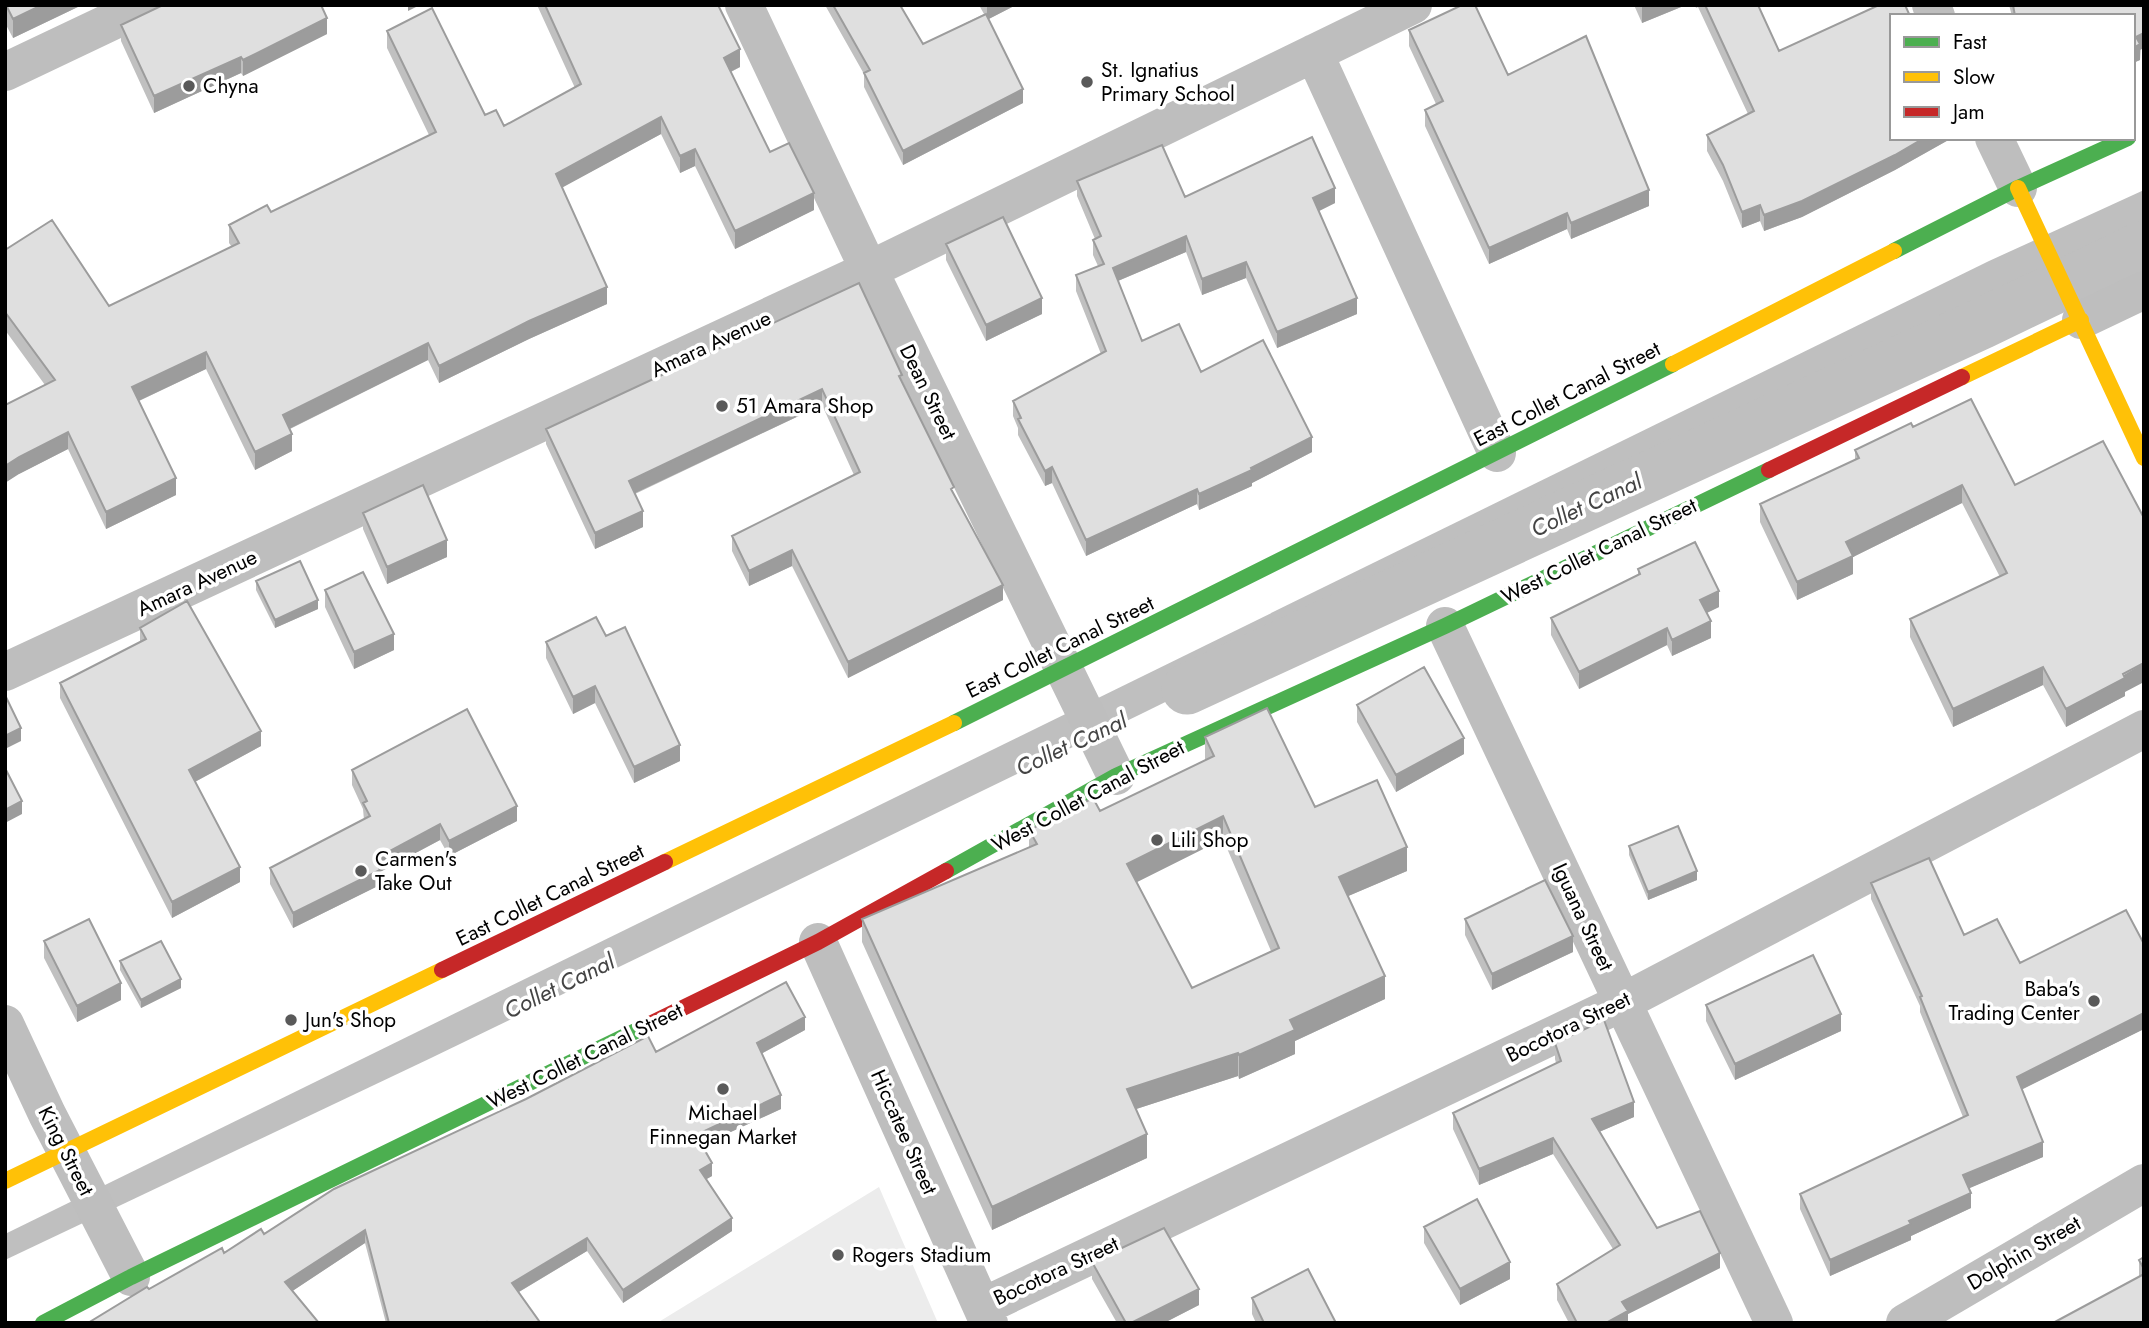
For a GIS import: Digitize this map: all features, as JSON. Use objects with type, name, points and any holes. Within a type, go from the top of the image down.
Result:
[{"type":"street","points":[[5,72],[146,5]]},
{"type":"street","name":"Dean Street","points":[[744,5],[869,270],[1110,763]]},
{"type":"street","name":"Amara Avenue","points":[[5,672],[869,270],[1413,5]]},
{"type":"street","points":[[1314,53],[1497,453]]},
{"type":"street","points":[[1995,140],[2144,458]]},
{"type":"street","name":"East Collet Canal Street","points":[[5,1181],[73,1165],[1497,453],[2023,198],[2124,140]]},
{"type":"street","name":"West Collet Canal Street","points":[[43,1323],[131,1277],[818,942],[1110,763],[1445,626],[2076,310],[2144,290]]},
{"type":"street","name":"Iguana Street","points":[[1445,626],[1774,1323]]},
{"type":"street","name":"Bocotora Street","points":[[985,1315],[1623,1002],[2144,729]]},
{"type":"street","name":"Hiccatee Street","points":[[818,942],[985,1315]]},
{"type":"street","name":"King Street","points":[[5,1024],[131,1277]]},
{"type":"street","name":"Dolphin Street","points":[[1905,1323],[2144,1183]]},
{"type":"shaded area","name":"Rogers Stadium","points":[[879,1187],[938,1323],[657,1323]]},
{"type":"water","points":[[2144,190],[2144,221],[1141,714],[431,1058],[5,1260],[5,1234],[1989,261]]},
{"type":"building","points":[[6,5],[42,5],[13,19]]},
{"type":"building","points":[[163,5],[321,5],[327,18],[243,60],[241,57],[154,96],[121,25]]},
{"type":"building","points":[[545,5],[718,5],[740,49],[724,58],[770,152],[789,143],[814,193],[735,231],[695,149],[680,156],[661,117],[556,174],[607,287],[529,321],[439,366],[428,343],[283,415],[292,434],[255,452],[206,352],[132,387],[176,478],[106,512],[68,432],[5,466],[5,405],[55,380],[5,312],[5,250],[52,220],[109,306],[239,243],[229,225],[267,205],[271,212],[436,132],[387,31],[432,8],[485,115],[496,110],[504,126],[581,84]]},
{"type":"building","points":[[833,5],[900,5],[923,44],[986,14],[1023,89],[903,151],[864,73],[870,70]]},
{"type":"building","points":[[1462,5],[1475,5],[1508,75],[1586,36],[1649,190],[1571,223],[1567,213],[1489,248],[1425,110],[1443,101],[1409,30]]},
{"type":"building","points":[[1705,5],[1758,5],[1779,51],[1879,5],[1905,5],[1909,14],[1890,14],[1890,140],[1921,140],[1802,201],[1764,215],[1760,205],[1742,212],[1723,165],[1707,135],[1754,111]]},
{"type":"building","points":[[2013,5],[2144,5],[2144,33],[2136,37],[2140,44],[2135,47],[2135,14],[2015,14]]},
{"type":"building","points":[[1312,137],[1335,188],[1313,198],[1357,298],[1277,332],[1246,262],[1202,279],[1186,236],[1113,268],[1142,341],[1179,324],[1201,372],[1263,340],[1312,437],[1251,468],[1252,470],[1199,494],[1197,489],[1086,540],[1052,467],[1045,471],[1018,419],[1021,418],[1013,401],[1106,351],[1076,275],[1104,264],[1093,240],[1101,236],[1077,181],[1162,145],[1185,197]]},
{"type":"building","points":[[1003,217],[1042,298],[986,325],[946,244]]},
{"type":"building","points":[[859,283],[902,375],[899,376],[954,487],[951,489],[1003,585],[848,662],[792,550],[749,571],[732,536],[860,472],[822,389],[629,481],[643,511],[595,533],[546,429]]},
{"type":"building","points":[[1971,399],[2015,485],[2103,441],[2144,518],[2144,663],[2123,674],[2125,678],[2066,709],[2043,667],[1953,709],[1910,619],[2007,573],[1962,485],[1846,542],[1853,556],[1797,582],[1760,504],[1859,458],[1855,450],[1911,423],[1913,427]]},
{"type":"building","points":[[423,485],[447,540],[387,567],[363,513]]},
{"type":"building","points":[[1695,542],[1719,591],[1700,600],[1711,621],[1672,640],[1667,628],[1579,672],[1551,618],[1640,574],[1638,569]]},
{"type":"building","points":[[300,561],[318,600],[275,620],[256,581]]},
{"type":"building","points":[[363,572],[394,634],[354,652],[325,590]]},
{"type":"building","points":[[187,601],[261,731],[189,770],[240,867],[172,902],[60,683],[146,639],[140,628]]},
{"type":"building","points":[[596,617],[606,636],[625,627],[680,745],[634,767],[595,686],[573,697],[546,642]]},
{"type":"building","points":[[1424,667],[1464,738],[1396,775],[1357,705]]},
{"type":"building","points":[[5,695],[21,728],[5,736]]},
{"type":"building","points":[[1267,708],[1315,807],[1377,780],[1407,847],[1339,877],[1385,976],[1290,1020],[1295,1030],[1239,1055],[1238,1053],[1127,1089],[1147,1134],[992,1207],[862,919],[1037,844],[1029,830],[1093,798],[1100,811],[1214,756],[1205,737]],"holes":[[[1223,816],[1279,948],[1192,988],[1127,864]]]},
{"type":"building","points":[[467,709],[517,806],[449,841],[440,824],[375,859],[380,870],[293,913],[270,868],[370,816],[363,803],[367,801],[352,770]]},
{"type":"building","points":[[5,768],[22,801],[5,810]]},
{"type":"building","points":[[1678,826],[1697,871],[1648,892],[1629,846]]},
{"type":"building","points":[[1929,858],[1964,935],[1997,919],[2020,963],[2126,910],[2144,944],[2144,1013],[2017,1077],[2043,1142],[1963,1175],[1971,1193],[1909,1221],[1911,1224],[1830,1260],[1800,1194],[1968,1115],[1920,997],[1922,996],[1871,883]]},
{"type":"building","points":[[1545,880],[1573,936],[1492,974],[1465,919]]},
{"type":"building","points":[[89,919],[121,983],[77,1006],[44,941]]},
{"type":"building","points":[[161,941],[181,979],[141,1000],[120,961]]},
{"type":"building","points":[[1813,955],[1841,1014],[1735,1064],[1706,1005]]},
{"type":"building","name":"Michael Finnegan Market","points":[[786,982],[805,1017],[757,1043],[781,1095],[696,1135],[712,1163],[700,1170],[732,1218],[623,1290],[587,1238],[512,1283],[539,1321],[537,1323],[389,1323],[365,1230],[285,1282],[319,1323],[88,1323],[147,1287],[149,1289],[222,1248],[224,1253],[261,1229],[264,1234],[334,1189],[526,1099],[648,1036],[656,1052]]},
{"type":"building","points":[[1604,1020],[1634,1102],[1592,1119],[1657,1228],[1700,1211],[1720,1253],[1622,1302],[1628,1311],[1606,1323],[1577,1323],[1557,1284],[1620,1245],[1553,1138],[1479,1169],[1453,1113],[1561,1061],[1555,1043]]},
{"type":"building","points":[[1477,1199],[1510,1262],[1460,1289],[1424,1227]]},
{"type":"building","points":[[1164,1228],[1199,1289],[1131,1323],[1126,1323],[1092,1262]]},
{"type":"building","points":[[1308,1269],[1336,1323],[1264,1323],[1252,1298]]},
{"type":"building","points":[[2144,1274],[2144,1323],[2053,1323]]},
{"type":"waterway","name":"Collet Canal","points":[[1187,689],[1983,323],[2144,246]]},
{"type":"traffic: fast","points":[[1894,251],[2018,188],[2124,140]]},
{"type":"traffic: fast","points":[[954,723],[1673,364]]},
{"type":"traffic: fast","points":[[946,871],[1116,776],[1445,626],[1769,470]]},
{"type":"traffic: fast","points":[[43,1323],[131,1277],[648,1025]]},
{"type":"traffic: slow","points":[[2018,188],[2144,458]]},
{"type":"traffic: slow","points":[[1673,364],[1894,251]]},
{"type":"traffic: slow","points":[[1962,377],[2081,320]]},
{"type":"traffic: slow","points":[[665,862],[954,723]]},
{"type":"traffic: slow","points":[[5,1181],[442,970]]},
{"type":"traffic: jam","points":[[1769,470],[1962,377]]},
{"type":"traffic: jam","points":[[442,970],[665,862]]},
{"type":"traffic: jam","points":[[648,1025],[818,942],[946,871]]},
{"type":"place","name":"St. Ignatius Primary School","points":[[1087,82]]},
{"type":"place","name":"Chyna","points":[[189,86]]},
{"type":"place","name":"51 Amara Shop","points":[[722,406]]},
{"type":"place","name":"Lili Shop","points":[[1157,840]]},
{"type":"place","name":"Carmen's Take Out","points":[[361,871]]},
{"type":"place","name":"Baba's Trading Center","points":[[2094,1001]]},
{"type":"place","name":"Jun's Shop","points":[[291,1020]]},
{"type":"place","name":"Michael Finnegan Market","points":[[723,1089]]},
{"type":"place","name":"Rogers Stadium","points":[[838,1255]]}]
